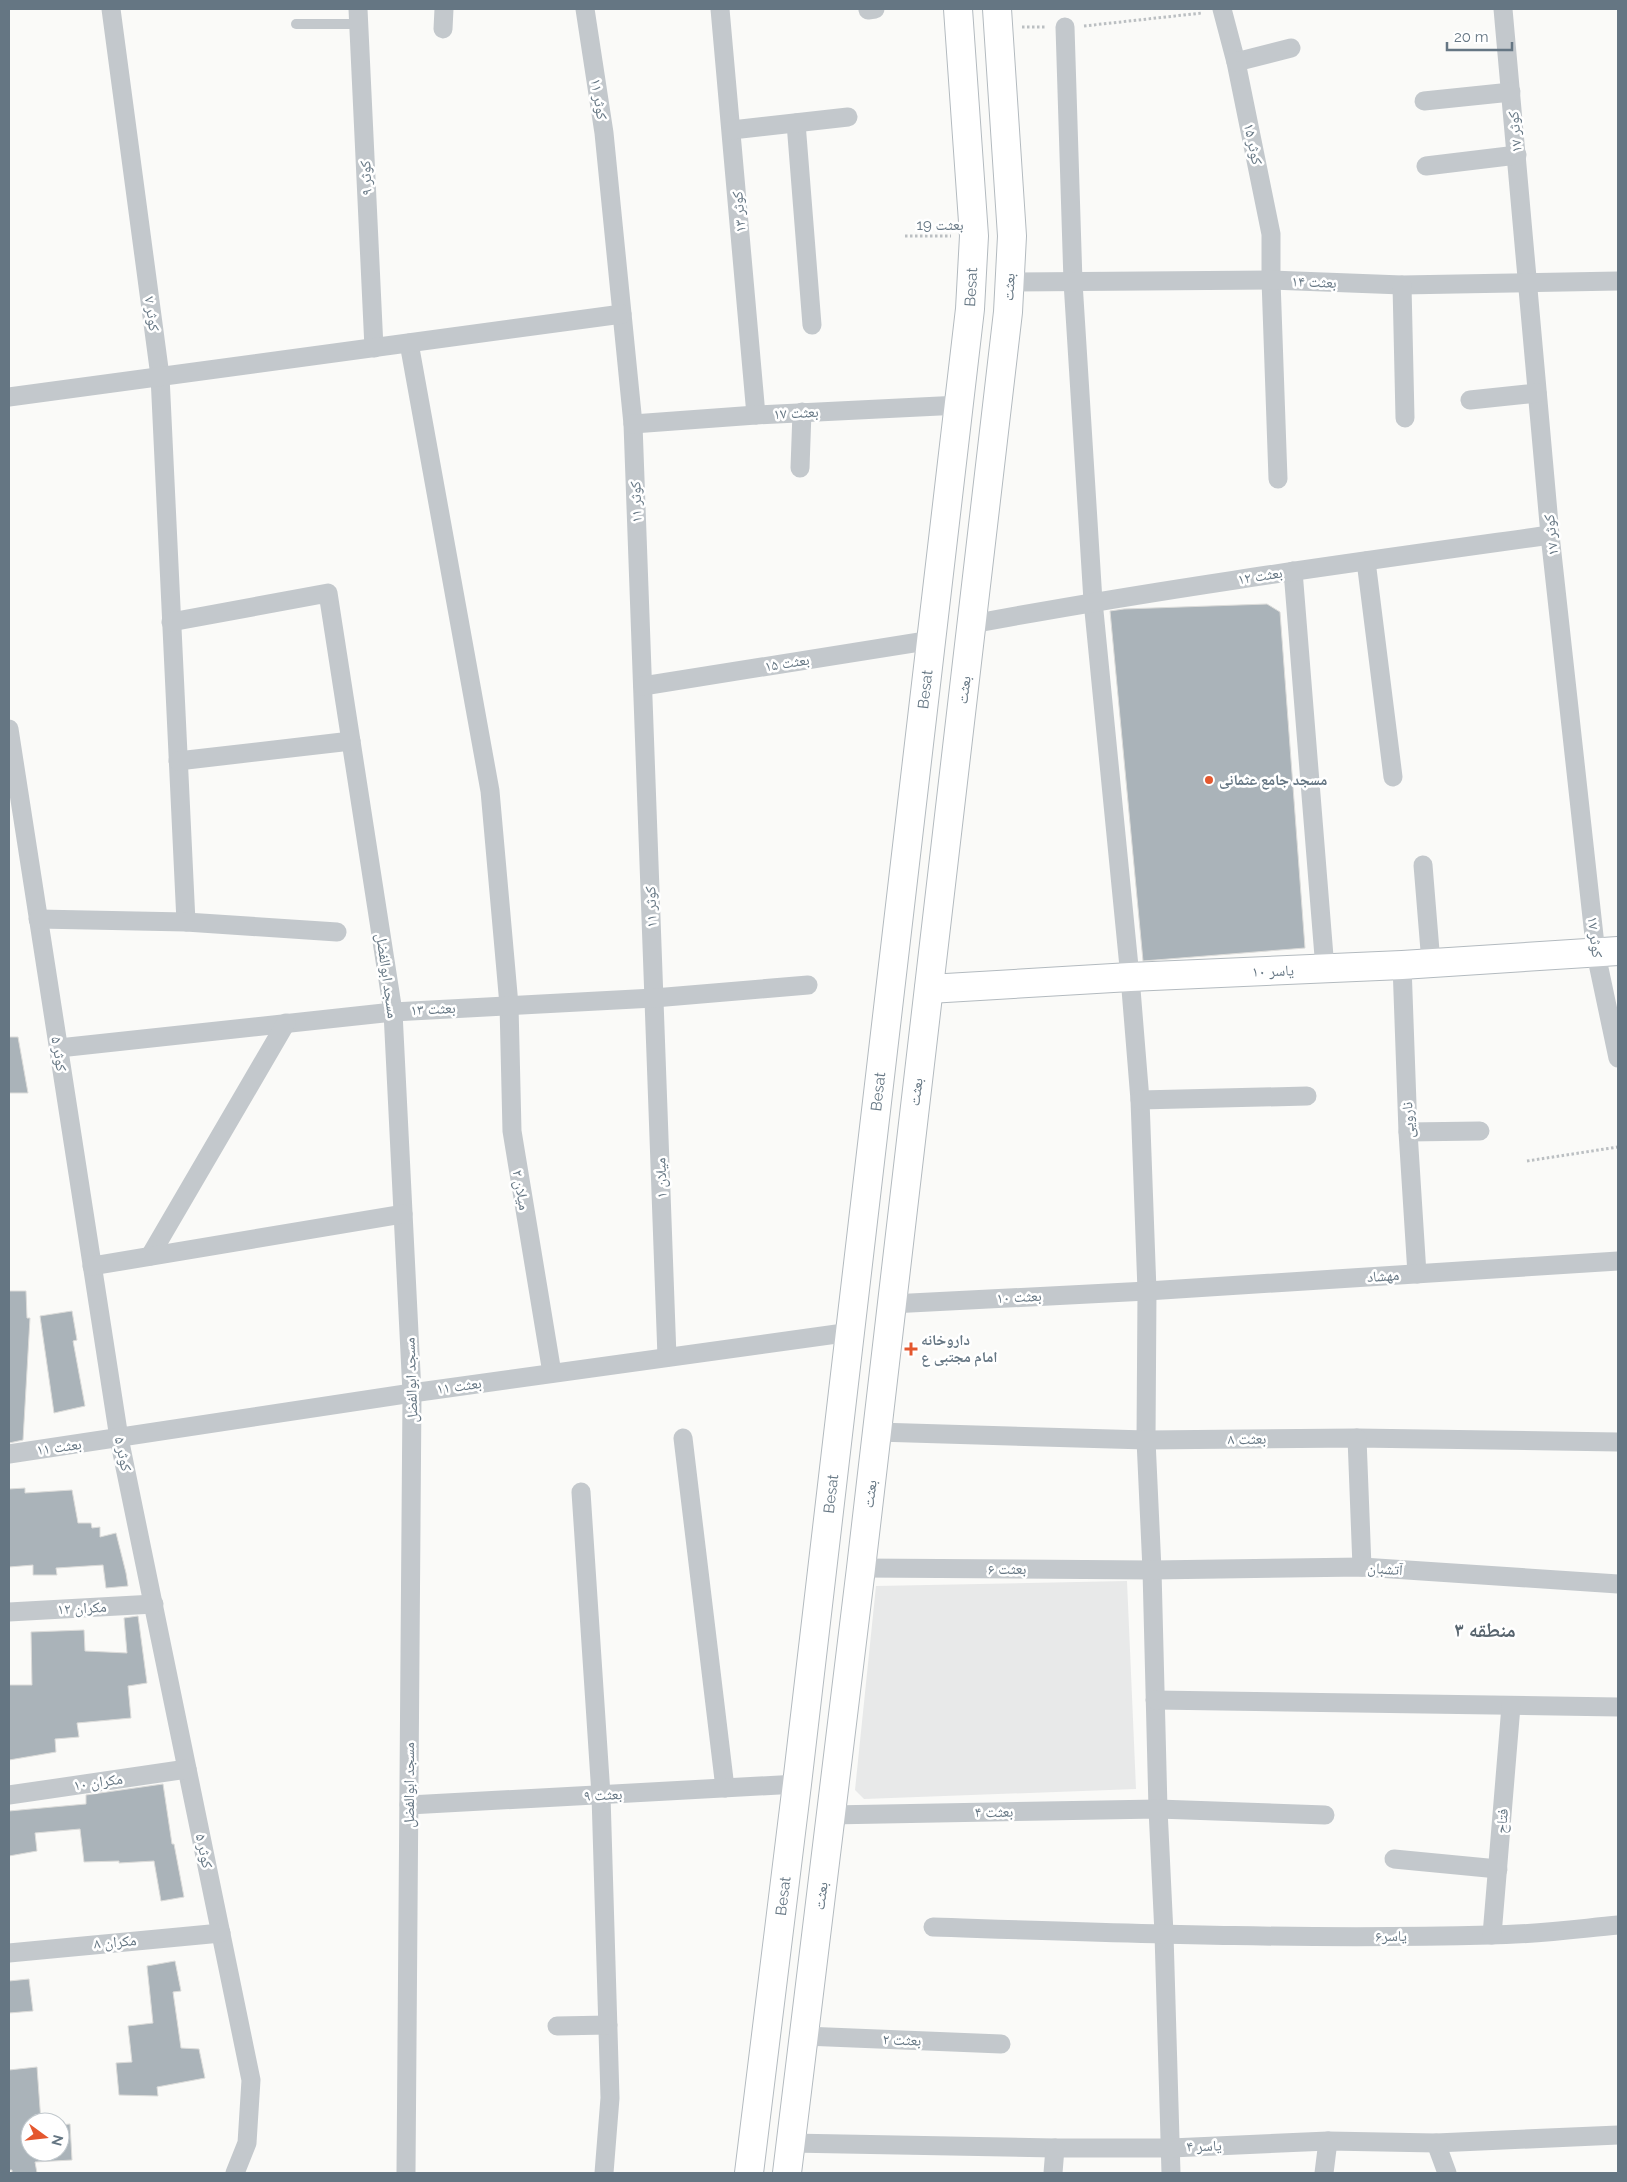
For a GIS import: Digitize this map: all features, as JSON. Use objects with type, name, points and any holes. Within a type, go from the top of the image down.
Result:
[{"type":"main road","name":"Besat","points":[[750,2173],[851,1332],[970,309],[974,236],[958,9]]},
{"type":"main road","name":"بعثت","points":[[787,2173],[861,1568],[981,548],[1010,282],[1012,236],[998,18]]},
{"type":"main road","points":[[944,543],[981,548]]},
{"type":"main road","name":"یاسر ۱۰","points":[[928,989],[1130,977],[1402,965],[1607,952]]},
{"type":"main road","points":[[760,2090],[797,2092]]},
{"type":"street","name":"کوثر ۷","points":[[111,9],[160,376],[186,922]]},
{"type":"street","points":[[443,28],[444,9]]},
{"type":"street","name":"کوثر ۱۱","points":[[585,9],[604,133],[633,424],[654,998]]},
{"type":"street","name":"کوثر ۱۳","points":[[720,9],[756,415]]},
{"type":"street","name":"کوثر ۱۷","points":[[1503,9],[1550,536],[1607,952],[1618,1058]]},
{"type":"street","name":"کوثر ۱۵","points":[[1223,10],[1236,62],[1271,234],[1278,479]]},
{"type":"street","name":"کوثر ۹","points":[[358,16],[374,348]]},
{"type":"street","points":[[1065,28],[1073,282],[1093,602],[1130,977],[1140,1100],[1147,1291],[1146,1440],[1152,1570],[1158,1809],[1164,1934],[1171,2173]]},
{"type":"street","points":[[1236,62],[1291,48]]},
{"type":"street","points":[[1424,101],[1511,92]]},
{"type":"street","points":[[732,130],[848,117]]},
{"type":"street","points":[[796,123],[812,325]]},
{"type":"street","points":[[1426,166],[1517,155]]},
{"type":"street","name":"بعثت ۱۴","points":[[1010,282],[1271,280],[1402,284],[1527,284],[1618,281]]},
{"type":"street","points":[[1402,284],[1405,418]]},
{"type":"street","points":[[9,397],[622,314]]},
{"type":"street","name":"میلان ۲","points":[[409,343],[490,791],[509,1006],[512,1131],[552,1373]]},
{"type":"street","points":[[1470,400],[1537,393]]},
{"type":"street","name":"بعثت ۱۷","points":[[633,424],[802,412],[960,405]]},
{"type":"street","points":[[800,468],[802,412]]},
{"type":"street","name":"بعثت ۱۲","points":[[972,624],[1093,602],[1293,571],[1550,536]]},
{"type":"street","points":[[1366,561],[1394,777]]},
{"type":"street","points":[[1293,571],[1325,969]]},
{"type":"street","name":"مسجد ابوالفضل","points":[[171,622],[328,593],[393,1012],[412,1393],[406,2173]]},
{"type":"street","name":"بعثت ۱۵","points":[[642,686],[932,640]]},
{"type":"street","name":"کوثر ۵","points":[[9,729],[17,831],[38,919],[119,1438],[251,2080],[247,2143],[235,2173]]},
{"type":"street","points":[[178,760],[351,741]]},
{"type":"street","points":[[1423,865],[1431,963]]},
{"type":"street","points":[[38,919],[186,922],[337,932]]},
{"type":"street","name":"نارویی","points":[[1402,965],[1408,1132],[1417,1274]]},
{"type":"street","name":"بعثت ۱۳","points":[[58,1048],[393,1012],[654,998],[808,985]]},
{"type":"street","name":"میلان ۱","points":[[654,998],[667,1358]]},
{"type":"street","points":[[150,1256],[286,1024]]},
{"type":"street","points":[[1140,1100],[1307,1096]]},
{"type":"street","points":[[1408,1132],[1480,1131]]},
{"type":"street","points":[[92,1266],[403,1214]]},
{"type":"street","name":"مهشاد","points":[[1147,1291],[1618,1261]]},
{"type":"street","name":"بعثت ۱۰","points":[[891,1304],[1147,1291]]},
{"type":"street","name":"بعثت ۱۱","points":[[9,1454],[412,1393],[851,1332]]},
{"type":"street","name":"بعثت ۸","points":[[877,1432],[1146,1440],[1357,1438],[1618,1442]]},
{"type":"street","points":[[683,1438],[725,1788]]},
{"type":"street","points":[[1357,1438],[1362,1567]]},
{"type":"street","points":[[581,1492],[601,1795],[610,2098],[604,2173]]},
{"type":"street","name":"آتشبان","points":[[1152,1570],[1362,1567],[1618,1584]]},
{"type":"street","name":"بعثت ۶","points":[[861,1568],[1152,1570]]},
{"type":"street","name":"مکران ۱۲","points":[[9,1612],[154,1604]]},
{"type":"street","points":[[1155,1700],[1618,1708]]},
{"type":"street","name":"فتاح","points":[[1492,1936],[1511,1706]]},
{"type":"street","name":"مکران ۱۰","points":[[9,1795],[187,1769]]},
{"type":"street","name":"بعثت ۹","points":[[409,1805],[797,1784]]},
{"type":"street","name":"بعثت ۴","points":[[830,1815],[1158,1809],[1325,1814]]},
{"type":"street","points":[[1394,1859],[1498,1869]]},
{"type":"street","name":"یاسر۶","points":[[933,1927],[1164,1934],[1492,1936],[1618,1925]]},
{"type":"street","name":"مکران ۸","points":[[9,1952],[221,1933]]},
{"type":"street","points":[[557,2026],[608,2025]]},
{"type":"street","name":"بعثت ۲","points":[[804,2036],[1000,2044]]},
{"type":"street","name":"یاسر ۴","points":[[790,2143],[1055,2148],[1171,2148],[1328,2141],[1436,2143],[1618,2135]]},
{"type":"street","points":[[1324,2173],[1328,2141]]},
{"type":"street","points":[[1436,2143],[1447,2173]]},
{"type":"street","points":[[1053,2173],[1055,2148]]},
{"type":"lane","points":[[296,24],[358,16]]},
{"type":"path","points":[[998,18],[1065,28],[1223,10]]},
{"type":"path","name":"بعثت 19","points":[[905,236],[974,236]]},
{"type":"path","points":[[1527,1162],[1618,1148]]},
{"type":"shaded area","points":[[1127,1581],[1136,1789],[864,1799],[855,1790],[876,1586]]},
{"type":"building","name":"مسجد جامع عثمانی","points":[[1267,604],[1280,612],[1305,948],[1143,961],[1110,611]]},
{"type":"building","points":[[9,1037],[18,1037],[28,1093],[9,1093]]},
{"type":"building","points":[[9,1291],[26,1291],[27,1318],[30,1318],[23,1440],[9,1443]]},
{"type":"building","points":[[72,1311],[77,1340],[73,1341],[85,1406],[54,1413],[40,1316]]},
{"type":"building","points":[[25,1488],[25,1493],[72,1490],[78,1523],[91,1523],[92,1528],[100,1527],[100,1537],[116,1533],[128,1586],[106,1588],[103,1565],[56,1568],[57,1575],[33,1575],[33,1565],[9,1567],[9,1489]]},
{"type":"building","points":[[138,1616],[147,1683],[128,1686],[131,1718],[77,1723],[79,1737],[55,1739],[56,1752],[9,1760],[9,1685],[32,1685],[31,1632],[84,1630],[85,1651],[127,1653],[124,1618]]},
{"type":"building","points":[[163,1784],[172,1844],[174,1844],[184,1897],[161,1901],[154,1861],[84,1862],[80,1829],[35,1833],[37,1851],[9,1856],[9,1811],[86,1804],[86,1795]]},
{"type":"building","points":[[175,1961],[181,1991],[173,1992],[181,2048],[199,2049],[205,2078],[157,2087],[158,2096],[119,2095],[116,2063],[132,2062],[128,2026],[153,2023],[147,1966]]},
{"type":"building","points":[[29,1979],[33,2011],[9,2013],[9,1981]]},
{"type":"building","points":[[37,2067],[40,2112],[20,2112],[20,2162],[35,2162],[37,2173],[12,2173],[12,2170],[9,2170],[9,2070]]},
{"type":"building","points":[[70,2124],[72,2160],[70,2160]]},
{"type":"place","name":"مسجد جامع عثمانی","points":[[1209,780]]},
{"type":"place","name":"داروخانه امام مجتبی ع","points":[[911,1349]]},
{"type":"district","name":"منطقه ۳","points":[[1485,1630]]}]
